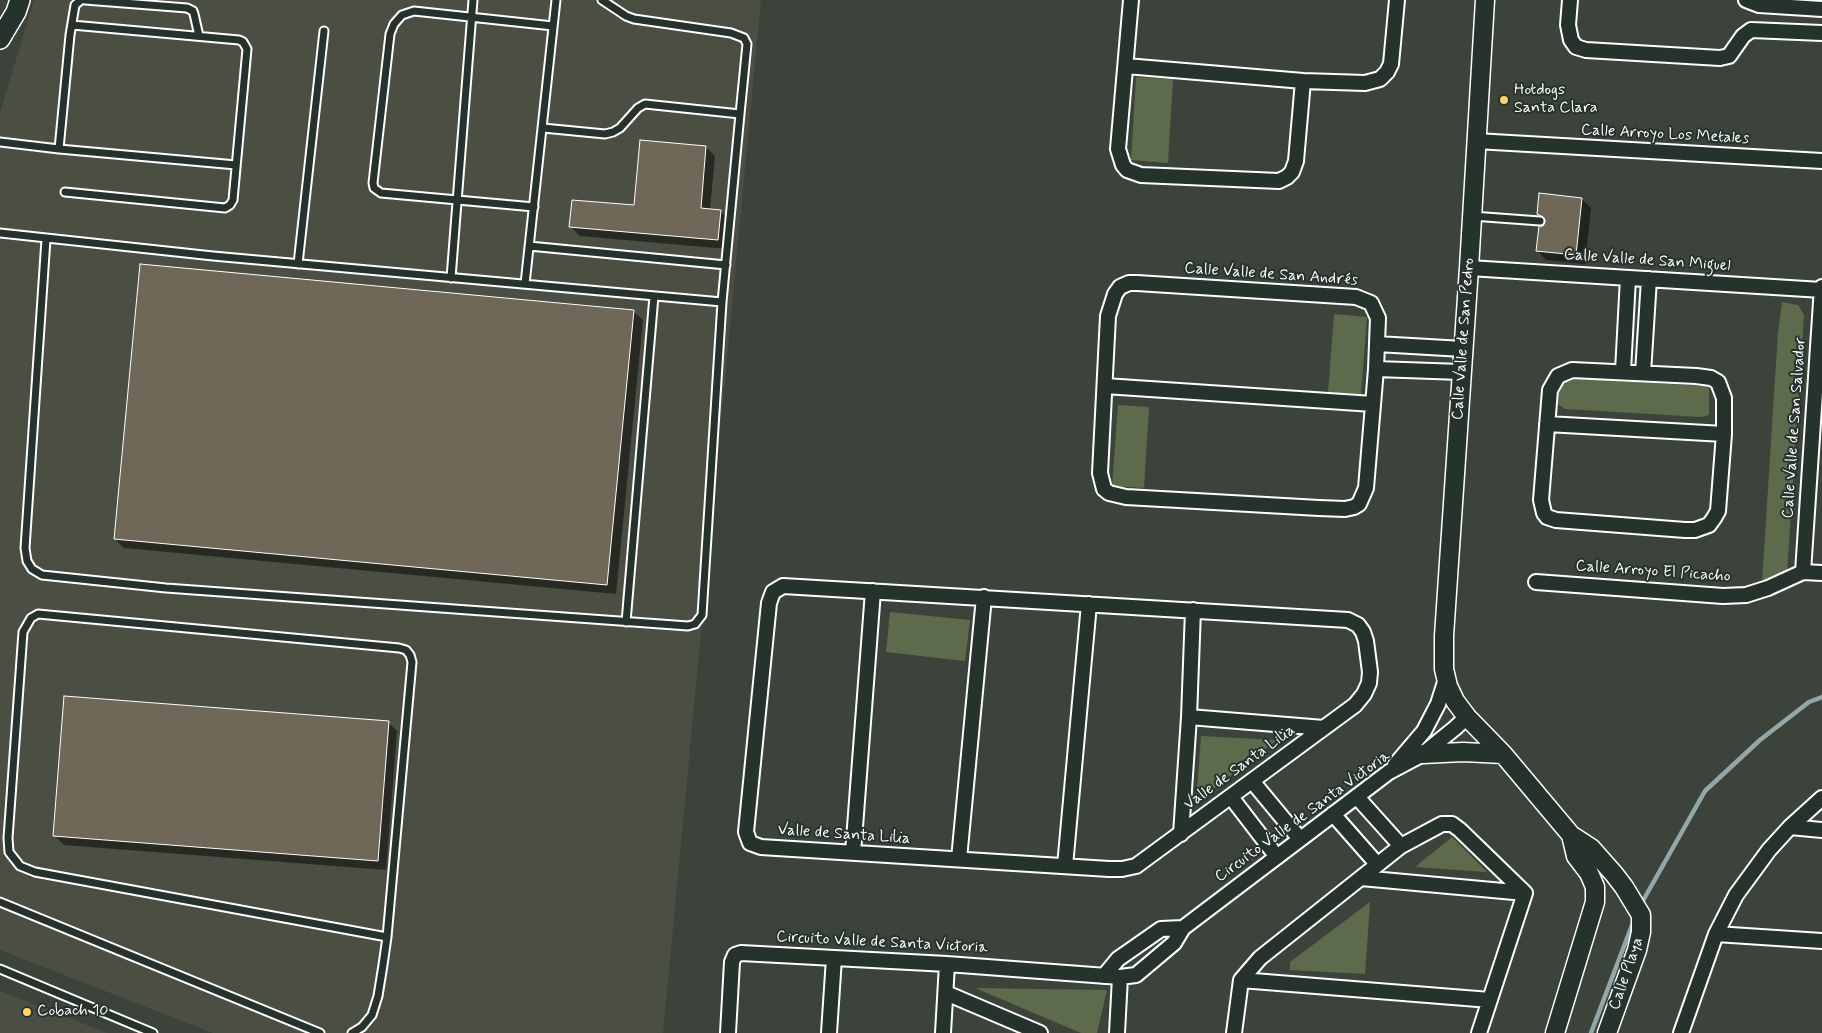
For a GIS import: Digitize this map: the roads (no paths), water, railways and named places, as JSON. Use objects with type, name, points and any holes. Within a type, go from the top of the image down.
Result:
[{"type":"main road","points":[[0,39],[16,12],[20,0]]},
{"type":"street","points":[[1131,0],[1118,149],[1123,165],[1128,170],[1141,175],[1279,181],[1287,177],[1295,167],[1296,162],[1303,81]]},
{"type":"street","points":[[1126,66],[1303,81],[1364,83],[1380,78],[1387,72],[1391,64],[1397,0]]},
{"type":"street","name":"Calle Valle de San Pedro","points":[[1485,0],[1444,636],[1444,669],[1454,701],[1503,754],[1571,835]]},
{"type":"street","points":[[1570,0],[1568,25],[1571,40],[1576,47],[1586,50],[1720,58],[1729,56],[1743,36],[1751,30],[1822,33]]},
{"type":"street","points":[[1746,0],[1760,6],[1822,9]]},
{"type":"street","name":"Calle Arroyo Los Metales","points":[[1476,141],[1822,161]]},
{"type":"street","name":"Calle Valle de San Miguel","points":[[1469,268],[1822,288]]},
{"type":"street","points":[[1623,372],[1628,278]]},
{"type":"street","points":[[1643,372],[1649,279]]},
{"type":"street","name":"Calle Valle de San Andrés","points":[[1137,282],[1356,297],[1371,303],[1378,318],[1376,369],[1366,488],[1359,504],[1354,507],[1319,508],[1126,497],[1109,493],[1104,489],[1101,482],[1108,316],[1111,303],[1120,287],[1137,282]]},
{"type":"street","name":"Calle Valle de San Salvador","points":[[1803,572],[1818,399],[1822,288]]},
{"type":"street","points":[[1377,344],[1462,349]]},
{"type":"street","points":[[1376,369],[1461,372]]},
{"type":"street","points":[[1572,370],[1643,372],[1704,376],[1718,382],[1724,398],[1724,434],[1718,510],[1714,518],[1709,525],[1695,530],[1684,530],[1556,520],[1547,517],[1541,500],[1550,390],[1558,376],[1572,370]]},
{"type":"street","points":[[1105,386],[1372,404]]},
{"type":"street","points":[[1547,424],[1724,434]]},
{"type":"street","name":"Calle Arroyo El Picacho","points":[[1536,582],[1723,596],[1746,595],[1768,588],[1803,572],[1822,573]]},
{"type":"street","name":"Valle de Santa Lilia","points":[[783,586],[984,598],[1348,620],[1358,625],[1366,641],[1370,672],[1368,683],[1364,694],[1355,705],[1136,866],[1122,869],[853,853],[761,847],[750,842],[746,832],[768,603],[772,592],[783,586]]},
{"type":"street","points":[[853,853],[874,591]]},
{"type":"street","points":[[959,859],[984,598]]},
{"type":"street","points":[[1065,866],[1089,604]]},
{"type":"street","points":[[1181,834],[1189,717],[1193,610]]},
{"type":"street","name":"Calle Valle de San Pedro","points":[[1388,772],[1424,731],[1438,704],[1446,679]]},
{"type":"street","points":[[1189,717],[1324,728]]},
{"type":"street","name":"Circuito Valle de Santa Victoria","points":[[728,1033],[732,962],[736,955],[741,953],[947,964],[1120,977],[1136,975],[1174,943],[1182,928],[1388,772],[1423,754],[1467,717]]},
{"type":"street","points":[[1423,754],[1463,752],[1503,754]]},
{"type":"street","points":[[1252,781],[1300,839]]},
{"type":"street","points":[[1357,796],[1401,846]]},
{"type":"street","points":[[1231,797],[1277,857]]},
{"type":"street","points":[[1682,1033],[1716,934],[1736,895],[1749,876],[1790,827],[1822,798]]},
{"type":"street","points":[[1333,814],[1377,864]]},
{"type":"street","points":[[1234,1033],[1242,980],[1260,958],[1401,846],[1442,824],[1452,824],[1525,893]]},
{"type":"street","points":[[1790,827],[1822,830]]},
{"type":"street","points":[[1554,1033],[1594,902],[1595,887],[1589,874],[1576,856],[1571,835]]},
{"type":"street","name":"Calle Playa","points":[[1571,835],[1591,848],[1624,887],[1641,915],[1641,932],[1637,950],[1606,1033]]},
{"type":"street","points":[[1361,878],[1525,893]]},
{"type":"street","points":[[1479,1033],[1525,893]]},
{"type":"street","name":"Circuito Valle de Santa Victoria","points":[[1104,976],[1118,959],[1161,929],[1182,928]]},
{"type":"street","points":[[1716,934],[1822,941]]},
{"type":"street","points":[[829,1033],[834,958]]},
{"type":"street","points":[[943,1033],[947,964]]},
{"type":"street","points":[[1117,1033],[1120,977]]},
{"type":"street","points":[[1242,980],[1490,1000]]},
{"type":"street","points":[[946,994],[1040,1033]]},
{"type":"lane","points":[[59,149],[66,65],[75,5],[83,0],[187,8],[193,11],[198,36]]},
{"type":"lane","points":[[451,278],[459,200],[473,0]]},
{"type":"lane","points":[[525,284],[556,0]]},
{"type":"lane","points":[[46,239],[25,548],[27,561],[32,569],[42,575],[166,588],[626,622],[688,626],[695,624],[702,615],[722,302],[747,44],[744,38],[731,33],[634,19],[626,16],[602,0]]},
{"type":"lane","points":[[534,207],[381,193],[374,188],[373,183],[390,34],[394,24],[402,15],[414,11],[553,26]]},
{"type":"lane","points":[[65,192],[225,208],[230,205],[233,200],[247,49],[243,42],[239,40],[72,25]]},
{"type":"lane","points":[[298,264],[324,31]]},
{"type":"lane","points":[[543,128],[606,134],[620,128],[644,104],[740,114]]},
{"type":"lane","points":[[0,142],[236,165]]},
{"type":"lane","points":[[1472,216],[1540,221]]},
{"type":"lane","points":[[0,233],[298,264],[722,302]]},
{"type":"lane","points":[[529,246],[726,265]]},
{"type":"lane","points":[[626,622],[654,296]]},
{"type":"lane","points":[[352,1033],[362,1027],[372,1015],[378,996],[387,938],[412,662],[410,655],[406,650],[399,648],[38,614],[31,618],[23,632],[8,838],[9,852],[20,866],[35,872],[387,938]]},
{"type":"lane","points":[[0,902],[320,1033]]},
{"type":"lane","points":[[0,969],[153,1033]]},
{"type":"waterway","points":[[1640,906],[1705,791],[1760,740],[1809,702],[1822,697]]},
{"type":"waterway","points":[[1591,1033],[1634,920]]},
{"type":"place","name":"Hotdogs Santa Clara","points":[[1504,100]]},
{"type":"place","name":"Cobach 10","points":[[27,1012]]}]
